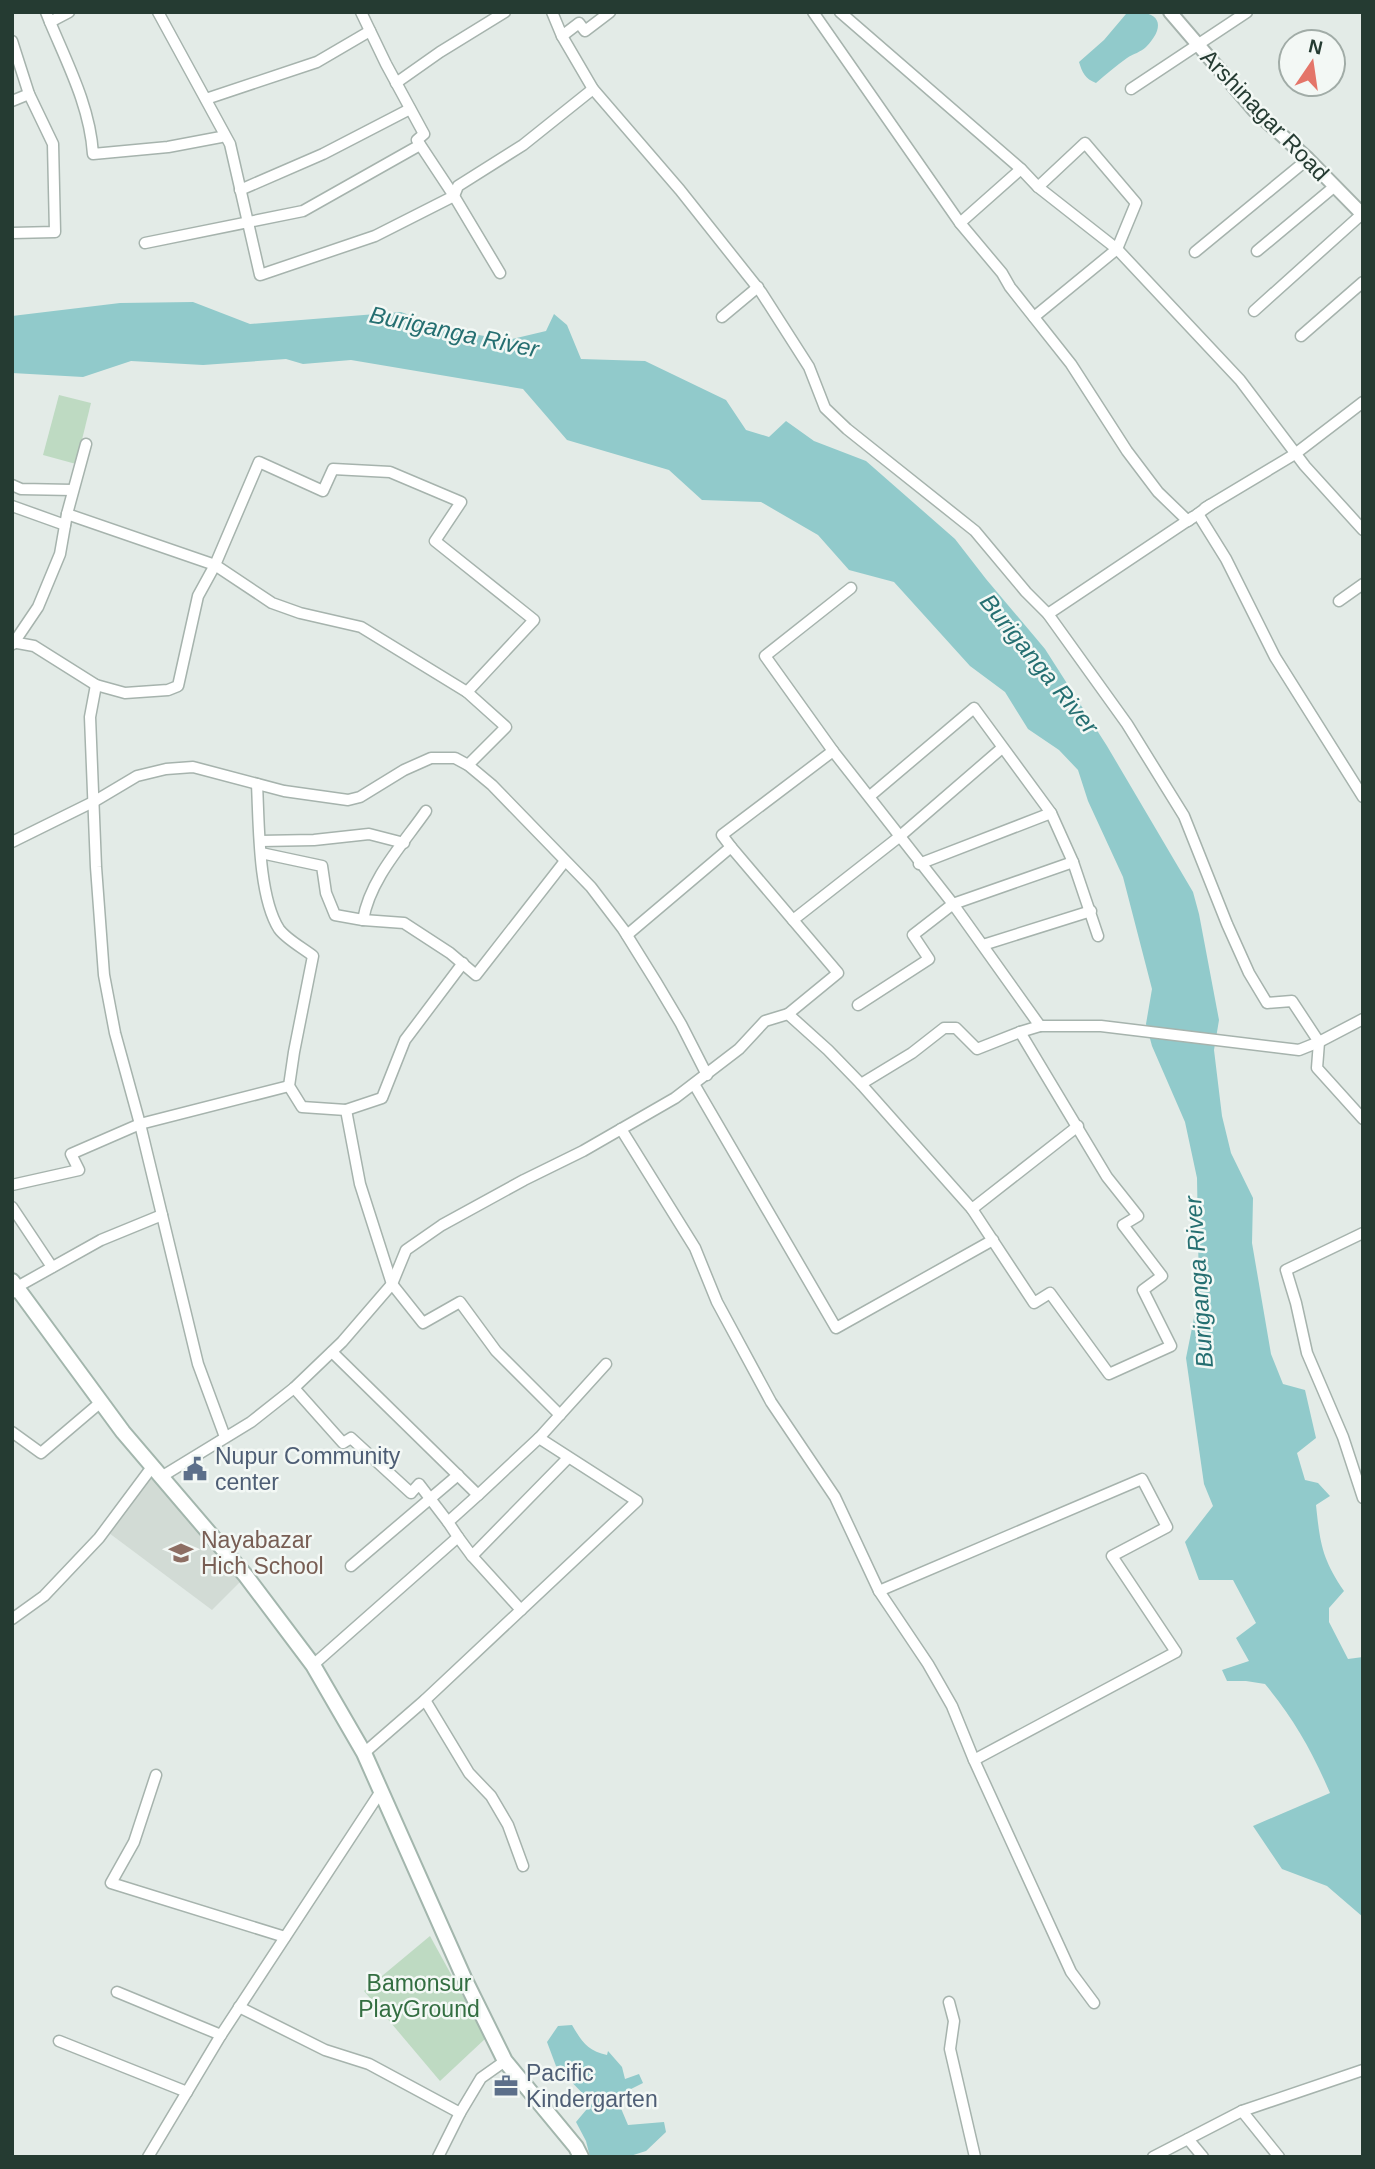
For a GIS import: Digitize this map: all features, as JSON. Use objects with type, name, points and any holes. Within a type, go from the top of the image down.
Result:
[{"type":"main road","points":[[14,1287],[156,1472],[246,1577],[313,1665],[364,1753],[464,1978],[505,2061],[576,2147],[581,2157]]},
{"type":"street","points":[[69,12],[48,17],[77,85],[92,136],[93,154],[168,148],[221,138]]},
{"type":"street","points":[[158,12],[230,144],[260,275],[375,236],[454,196],[458,186],[523,145],[593,89]]},
{"type":"street","points":[[360,12],[424,134],[417,140],[454,196],[499,273]]},
{"type":"street","points":[[396,83],[505,12]]},
{"type":"street","points":[[552,12],[562,36],[593,89],[680,190],[758,287],[808,367],[825,408],[847,429],[975,531],[1048,614],[1127,724],[1184,816],[1249,973],[1268,1003],[1292,1001],[1319,1042],[1317,1068],[1363,1119]]},
{"type":"street","points":[[562,36],[579,23],[585,32],[610,12]]},
{"type":"street","points":[[813,12],[960,223],[1002,273],[1070,364],[1142,472],[1188,521]]},
{"type":"street","points":[[840,12],[1021,169],[1038,187],[1117,249],[1240,380],[1295,454],[1363,530]]},
{"type":"street","name":"Arshinagar Road","points":[[1170,12],[1254,110],[1308,159],[1362,214]]},
{"type":"street","points":[[1131,89],[1247,12]]},
{"type":"street","points":[[206,99],[317,62],[370,31]]},
{"type":"street","points":[[12,41],[29,94],[52,144],[55,233],[12,233]]},
{"type":"street","points":[[12,101],[29,94]]},
{"type":"street","points":[[240,190],[323,154],[410,109]]},
{"type":"street","points":[[1034,317],[1117,249],[1136,203],[1087,144],[1083,143],[1038,187]]},
{"type":"street","points":[[145,243],[303,211],[420,145]]},
{"type":"street","points":[[1195,252],[1308,159]]},
{"type":"street","points":[[960,223],[1021,169]]},
{"type":"street","points":[[1257,251],[1335,186]]},
{"type":"street","points":[[1254,311],[1362,214]]},
{"type":"street","points":[[1301,336],[1363,282]]},
{"type":"street","points":[[722,317],[758,287]]},
{"type":"street","points":[[1188,521],[1295,454],[1363,402]]},
{"type":"street","points":[[86,444],[67,514],[60,554],[38,607],[13,642],[34,646],[96,685],[125,693],[168,690],[178,686],[198,596],[215,565],[259,461],[323,491],[333,469],[390,472],[461,502],[435,541],[534,620],[467,692]]},
{"type":"street","points":[[12,485],[21,489],[73,490]]},
{"type":"street","points":[[1048,614],[1210,505]]},
{"type":"street","points":[[12,506],[65,525]]},
{"type":"street","points":[[67,514],[215,565],[271,603],[300,613],[361,627],[467,692],[506,727],[468,765]]},
{"type":"street","points":[[1198,514],[1226,559],[1275,657],[1363,797]]},
{"type":"street","points":[[1339,601],[1363,583]]},
{"type":"street","points":[[851,589],[765,656],[833,751],[953,904],[1040,1026]]},
{"type":"street","points":[[96,685],[90,717],[104,975],[115,1033],[140,1124],[198,1364],[225,1437]]},
{"type":"street","points":[[870,796],[974,708],[1051,813],[1073,862],[1098,936]]},
{"type":"street","points":[[793,920],[899,837],[1002,748]]},
{"type":"street","points":[[12,1619],[44,1596],[156,1472],[251,1422],[294,1388],[332,1352],[393,1284],[406,1250],[442,1225],[621,1129],[694,1084],[739,1049],[765,1021],[788,1014],[838,972],[722,835],[833,751]]},
{"type":"street","points":[[12,842],[95,801],[137,776],[166,769],[193,767],[317,798],[348,800],[360,797],[404,770],[431,758],[455,758],[492,785],[591,887],[627,935],[681,1024],[707,1075]]},
{"type":"street","points":[[257,784],[267,897],[280,930],[313,956],[289,1086],[302,1107],[346,1110],[382,1098],[405,1040],[463,963]]},
{"type":"street","points":[[363,920],[366,902],[379,879],[426,811]]},
{"type":"street","points":[[919,864],[1051,813]]},
{"type":"street","points":[[260,841],[314,840],[369,834],[404,843]]},
{"type":"street","points":[[627,935],[731,847]]},
{"type":"street","points":[[261,853],[322,866],[326,893],[335,915],[404,923],[450,953],[476,975],[565,861]]},
{"type":"street","points":[[858,1005],[929,959],[913,935],[953,904],[1073,862]]},
{"type":"street","points":[[983,945],[1091,911]]},
{"type":"street","points":[[788,1014],[861,1084],[972,1209],[1034,1303],[1050,1293],[1109,1374],[1171,1346],[1143,1290],[1162,1276],[1123,1225],[1138,1216],[1107,1177],[1020,1032]]},
{"type":"street","points":[[861,1084],[912,1053],[944,1028],[956,1028],[977,1049],[1040,1026],[1101,1026],[1299,1050],[1363,1019]]},
{"type":"street","points":[[694,1084],[836,1328],[993,1240]]},
{"type":"street","points":[[12,1185],[79,1170],[71,1154],[140,1124],[289,1086]]},
{"type":"street","points":[[346,1110],[360,1184],[393,1284],[423,1323],[460,1302],[496,1351],[559,1415]]},
{"type":"street","points":[[972,1209],[1078,1126]]},
{"type":"street","points":[[621,1129],[695,1248],[717,1302],[771,1402],[835,1497],[879,1591],[928,1664],[952,1706],[1071,1972],[1094,2003]]},
{"type":"street","points":[[12,1207],[52,1267]]},
{"type":"street","points":[[14,1287],[101,1240],[162,1215]]},
{"type":"street","points":[[1363,1233],[1286,1270],[1307,1353],[1343,1437],[1363,1498]]},
{"type":"street","points":[[332,1352],[478,1495]]},
{"type":"street","points":[[449,1522],[539,1438],[606,1364]]},
{"type":"street","points":[[294,1388],[343,1443],[351,1438],[411,1493],[419,1484],[472,1556],[521,1609]]},
{"type":"street","points":[[12,1432],[41,1454],[101,1402]]},
{"type":"street","points":[[364,1753],[425,1700],[637,1501],[539,1438]]},
{"type":"street","points":[[472,1556],[568,1458]]},
{"type":"street","points":[[351,1566],[458,1475]]},
{"type":"street","points":[[879,1591],[1142,1479],[1167,1527],[1112,1556],[1176,1652],[974,1760]]},
{"type":"street","points":[[313,1665],[458,1537]]},
{"type":"street","points":[[425,1700],[468,1773],[491,1796],[508,1825],[523,1866]]},
{"type":"street","points":[[156,1775],[134,1842],[111,1883],[285,1937]]},
{"type":"street","points":[[148,2157],[221,2035],[381,1791]]},
{"type":"street","points":[[117,1993],[221,2035]]},
{"type":"street","points":[[949,2002],[954,2021],[950,2049],[975,2157]]},
{"type":"street","points":[[239,2007],[325,2050],[369,2064],[460,2113]]},
{"type":"street","points":[[59,2041],[187,2092]]},
{"type":"street","points":[[438,2157],[481,2078],[505,2061]]},
{"type":"street","points":[[1153,2157],[1242,2111],[1363,2070]]},
{"type":"street","points":[[1242,2111],[1279,2157]]},
{"type":"street","points":[[1188,2139],[1203,2157]]},
{"type":"shaded area","name":"Nayabazar Hich School","points":[[152,1467],[246,1576],[212,1610],[105,1530]]},
{"type":"green space","points":[[59,395],[91,403],[76,464],[43,455]]},
{"type":"green space","name":"Bamonsur PlayGround","points":[[430,1936],[486,2038],[440,2081],[364,1991]]},
{"type":"water","points":[[1135,12],[1156,18],[1158,28],[1152,40],[1144,49],[1127,58],[1096,83],[1089,79],[1079,62],[1104,40],[1126,14]]},
{"type":"water","name":"Buriganga River","points":[[193,302],[250,324],[401,312],[449,330],[508,340],[546,331],[554,314],[567,325],[581,359],[645,361],[726,400],[746,430],[769,437],[786,421],[814,441],[866,461],[955,539],[1045,649],[1107,746],[1193,892],[1199,914],[1219,1020],[1214,1050],[1222,1116],[1231,1153],[1253,1198],[1252,1243],[1271,1354],[1283,1384],[1305,1390],[1316,1438],[1297,1453],[1305,1480],[1318,1483],[1330,1496],[1316,1505],[1319,1530],[1327,1560],[1344,1591],[1329,1608],[1329,1622],[1348,1659],[1363,1657],[1363,1917],[1327,1886],[1282,1869],[1253,1826],[1330,1793],[1302,1736],[1265,1684],[1227,1681],[1222,1670],[1249,1661],[1236,1638],[1256,1623],[1233,1580],[1199,1580],[1185,1542],[1213,1506],[1204,1484],[1186,1358],[1199,1293],[1197,1178],[1185,1122],[1152,1046],[1146,1024],[1152,989],[1123,877],[1088,801],[1078,770],[1059,750],[1028,729],[1005,692],[970,666],[894,582],[849,570],[818,535],[761,502],[702,500],[669,470],[567,440],[523,389],[351,360],[303,364],[286,359],[203,365],[131,361],[83,377],[12,373],[12,316],[120,303]]},
{"type":"water","points":[[572,2025],[590,2048],[607,2055],[608,2051],[622,2067],[625,2079],[639,2074],[643,2083],[627,2091],[620,2106],[628,2125],[664,2122],[666,2132],[646,2151],[627,2157],[590,2157],[586,2141],[576,2122],[592,2103],[556,2066],[547,2042],[558,2026]]},
{"type":"place","name":"Nupur Community center","points":[[195,1469]]},
{"type":"place","name":"Nayabazar Hich School","points":[[181,1553]]},
{"type":"place","name":"Pacific Kindergarten","points":[[506,2086]]}]
